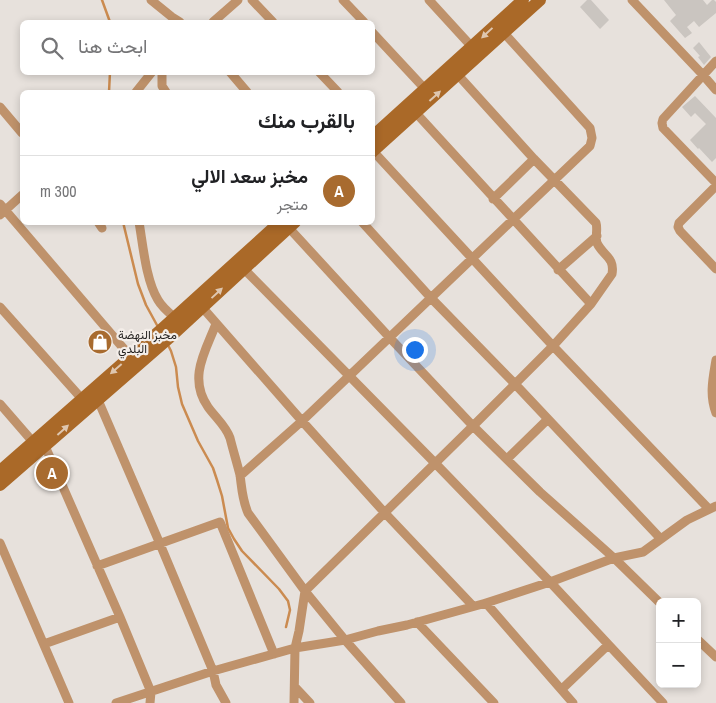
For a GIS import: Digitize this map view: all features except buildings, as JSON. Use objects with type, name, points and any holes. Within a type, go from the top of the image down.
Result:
[{"type":"main road","points":[[375,133],[522,0]]},
{"type":"main road","points":[[375,150],[540,0]]},
{"type":"main road","points":[[166,333],[174,318],[283,225]]},
{"type":"main road","points":[[0,471],[98,400],[166,333],[202,307],[244,269],[283,225]]},
{"type":"main road","points":[[0,485],[82,399],[130,356],[155,343]]},
{"type":"street","points":[[150,0],[177,20]]},
{"type":"street","points":[[215,20],[238,0]]},
{"type":"street","points":[[252,0],[271,20]]},
{"type":"street","points":[[343,0],[362,20]]},
{"type":"street","points":[[429,0],[472,47]]},
{"type":"street","points":[[632,0],[716,90]]},
{"type":"street","points":[[240,476],[302,421],[590,146],[592,138],[590,128],[504,33]]},
{"type":"street","points":[[375,35],[425,89]]},
{"type":"street","points":[[716,61],[663,119],[662,123],[663,128],[716,185],[679,223],[678,227],[716,269]]},
{"type":"street","points":[[138,90],[150,75]]},
{"type":"street","points":[[162,75],[162,86],[165,90]]},
{"type":"street","points":[[233,75],[245,90]]},
{"type":"street","points":[[322,75],[336,90]]},
{"type":"street","points":[[294,703],[295,648],[304,591],[474,426],[553,346],[591,304],[612,274],[612,262],[597,243],[596,223],[534,159],[458,75]]},
{"type":"street","points":[[0,107],[20,132]]},
{"type":"street","points":[[416,114],[591,304]]},
{"type":"street","points":[[116,703],[213,671],[295,648],[345,640],[486,603],[614,558],[643,552],[687,520],[713,508],[553,346],[375,154]]},
{"type":"street","points":[[493,199],[534,159]]},
{"type":"street","points":[[20,196],[2,210],[130,356]]},
{"type":"street","points":[[139,225],[153,288],[162,306],[174,318]]},
{"type":"street","points":[[285,225],[474,426],[540,492],[614,558],[656,599]]},
{"type":"street","points":[[365,225],[430,298],[515,384],[660,538]]},
{"type":"street","points":[[558,270],[597,236]]},
{"type":"street","points":[[244,269],[550,582],[663,703]]},
{"type":"street","points":[[0,307],[82,399]]},
{"type":"street","points":[[202,307],[384,512],[473,606]]},
{"type":"street","points":[[216,324],[201,362],[198,383],[207,405],[226,428],[229,435],[240,476],[243,503],[248,513],[304,591],[400,703]]},
{"type":"street","points":[[716,360],[711,395],[716,413]]},
{"type":"street","points":[[98,400],[213,671],[216,685],[226,703]]},
{"type":"street","points":[[0,404],[39,444],[120,616],[151,692],[150,703]]},
{"type":"street","points":[[507,459],[548,419]]},
{"type":"street","points":[[97,566],[220,522],[274,654]]},
{"type":"street","points":[[0,543],[69,703]]},
{"type":"street","points":[[486,603],[574,703]]},
{"type":"street","points":[[44,644],[120,616]]},
{"type":"street","points":[[417,622],[494,703]]},
{"type":"street","points":[[701,643],[716,657]]},
{"type":"street","points":[[562,690],[608,644]]},
{"type":"street","points":[[295,687],[310,703]]},
{"type":"waterway","points":[[102,0],[109,20]]},
{"type":"waterway","points":[[109,90],[110,75]]},
{"type":"waterway","points":[[124,225],[138,284],[146,305],[158,327]]},
{"type":"waterway","points":[[168,345],[176,367],[182,404],[198,441],[213,468],[222,496],[228,528],[242,551],[279,589],[288,601],[290,610],[286,627]]},
{"type":"place","name":"مخبز النهضة البلدي","points":[[100,342]]},
{"type":"place","name":"مخبز سعد الالي","points":[[52,473]]}]
